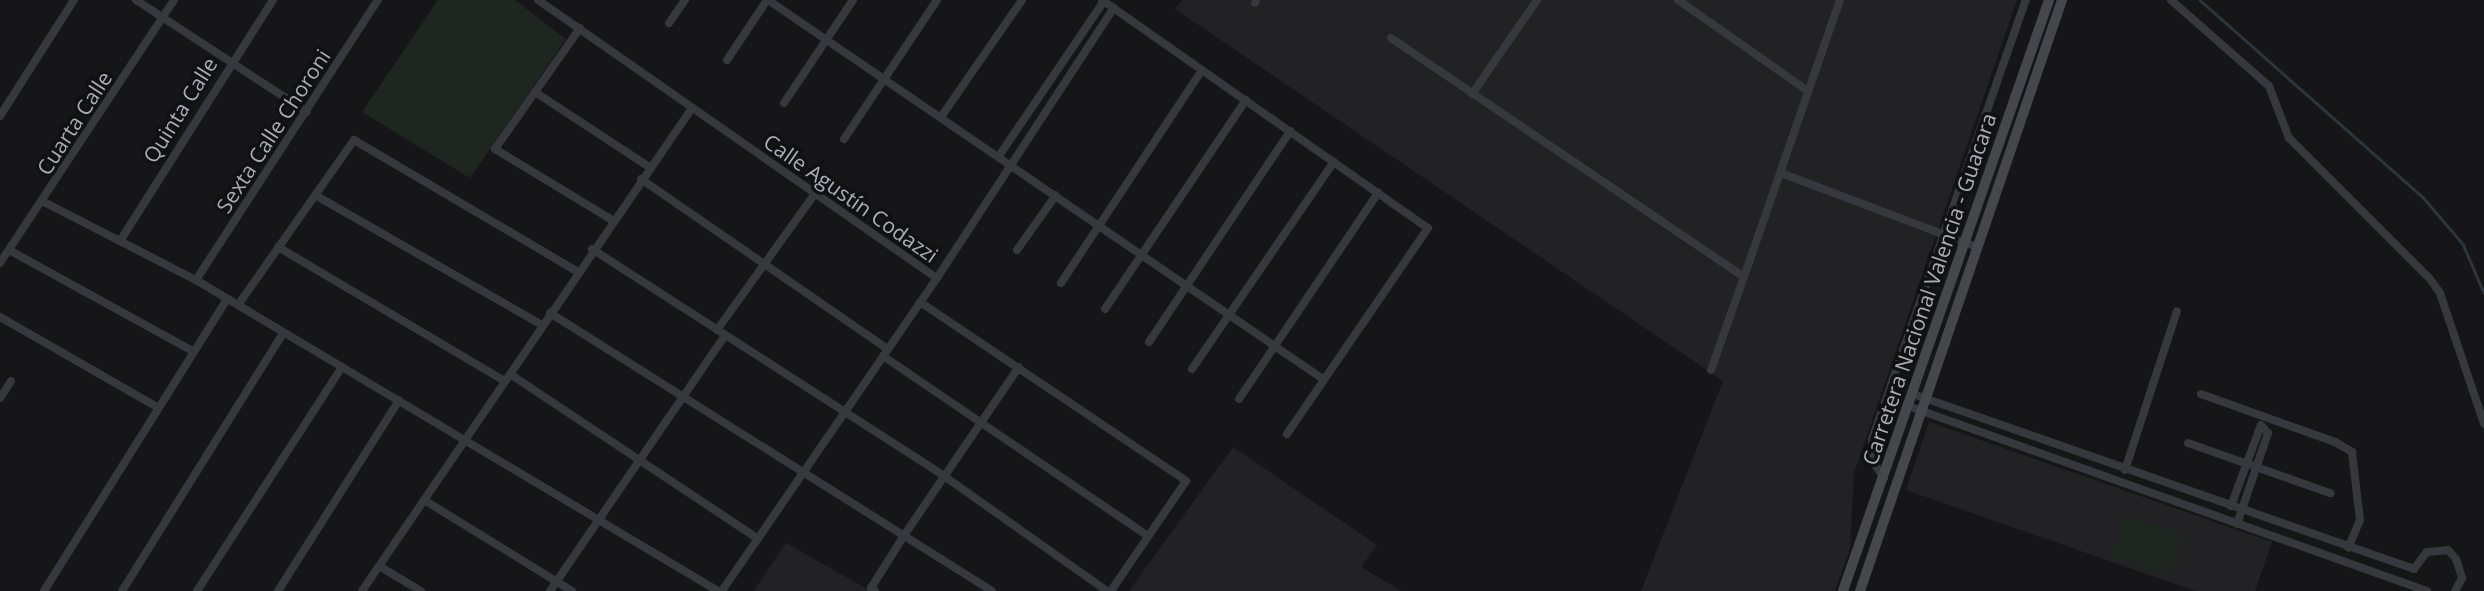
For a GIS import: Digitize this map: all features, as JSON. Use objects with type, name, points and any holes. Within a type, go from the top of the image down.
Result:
[{"type":"main road","name":"Carretera Nacional Valencia - Guacara","points":[[1843,591],[2049,0]]},
{"type":"main road","name":"Carretera Nacional Valencia - Guacara","points":[[1860,591],[2062,0]]},
{"type":"street","points":[[0,116],[74,0]]},
{"type":"street","points":[[136,0],[307,111]]},
{"type":"street","name":"Cuarta Calle","points":[[0,263],[174,0]]},
{"type":"street","name":"Quinta Calle","points":[[120,241],[230,63],[273,0]]},
{"type":"street","name":"Sexta Calle Choroni","points":[[196,280],[378,0]]},
{"type":"street","name":"Calle Agustín Codazzi","points":[[538,0],[552,4],[580,29],[814,195],[937,278],[845,415],[720,591]]},
{"type":"street","points":[[669,23],[685,0]]},
{"type":"street","points":[[727,60],[767,0],[1323,379]]},
{"type":"street","points":[[784,103],[853,0]]},
{"type":"street","points":[[844,139],[937,0]]},
{"type":"street","points":[[941,117],[1022,0]]},
{"type":"street","points":[[1472,94],[1537,0]]},
{"type":"street","points":[[1678,0],[1808,92]]},
{"type":"street","points":[[1711,370],[1840,0]]},
{"type":"street","points":[[1884,478],[1872,460],[1872,439],[1942,233],[2026,0]]},
{"type":"street","points":[[2171,0],[2269,86],[2289,138],[2430,279],[2440,293],[2484,424]]},
{"type":"street","points":[[999,156],[1103,1],[1428,228],[1287,434]]},
{"type":"street","points":[[937,278],[1009,163],[1114,8]]},
{"type":"street","points":[[580,29],[495,149],[614,221]]},
{"type":"street","points":[[1391,38],[1744,277]]},
{"type":"street","points":[[1061,283],[1202,70]]},
{"type":"street","points":[[534,92],[649,167]]},
{"type":"street","points":[[1105,309],[1246,100]]},
{"type":"street","points":[[362,591],[508,378],[576,271],[692,108]]},
{"type":"street","points":[[1149,342],[1290,131]]},
{"type":"street","points":[[238,305],[354,140],[576,271]]},
{"type":"street","points":[[1192,369],[1334,162]]},
{"type":"street","points":[[1781,173],[1977,247]]},
{"type":"street","points":[[641,179],[979,423],[1149,536]]},
{"type":"street","points":[[1240,399],[1378,193]]},
{"type":"street","points":[[315,195],[542,325]]},
{"type":"street","points":[[550,591],[684,397],[721,333],[814,195]]},
{"type":"street","points":[[1017,250],[1056,195]]},
{"type":"street","points":[[42,201],[196,280],[467,439],[597,521],[720,591]]},
{"type":"street","points":[[278,247],[508,378],[641,458],[757,538]]},
{"type":"street","points":[[592,249],[845,415],[944,476],[1109,591],[1186,481],[920,302]]},
{"type":"street","points":[[9,250],[193,351]]},
{"type":"street","points":[[44,591],[227,299]]},
{"type":"street","points":[[2125,470],[2177,311]]},
{"type":"street","points":[[550,313],[805,470],[992,591]]},
{"type":"street","points":[[0,317],[157,407]]},
{"type":"street","points":[[122,591],[284,332]]},
{"type":"street","points":[[197,591],[342,366]]},
{"type":"street","points":[[875,591],[871,588],[905,534],[1019,367]]},
{"type":"street","points":[[0,398],[11,380]]},
{"type":"street","points":[[1913,394],[2416,570],[2427,552],[2448,550],[2456,559],[2462,578],[2455,591]]},
{"type":"street","points":[[2201,394],[2335,442],[2352,453],[2360,524],[2348,548]]},
{"type":"street","points":[[278,591],[398,400]]},
{"type":"street","points":[[1909,406],[2427,591]]},
{"type":"street","points":[[2231,506],[2261,425],[2268,433],[2237,524]]},
{"type":"street","points":[[2188,443],[2330,493]]},
{"type":"street","points":[[424,500],[572,591]]},
{"type":"street","points":[[379,566],[421,591]]},
{"type":"shaded area","points":[[438,0],[515,0],[566,39],[470,178],[362,112]]},
{"type":"shaded area","points":[[1182,0],[2017,0],[1854,473],[1850,549],[1835,591],[1641,591],[1723,381],[1175,9]]},
{"type":"shaded area","points":[[1929,422],[2272,542],[2255,591],[2195,591],[1906,490]]},
{"type":"shaded area","points":[[1233,447],[1377,545],[1361,567],[1402,591],[1129,591]]},
{"type":"shaded area","points":[[2124,516],[2186,534],[2171,577],[2111,557]]},
{"type":"shaded area","points":[[786,543],[871,591],[754,591]]},
{"type":"waterway","points":[[2200,0],[2423,197],[2463,244],[2484,293]]}]
